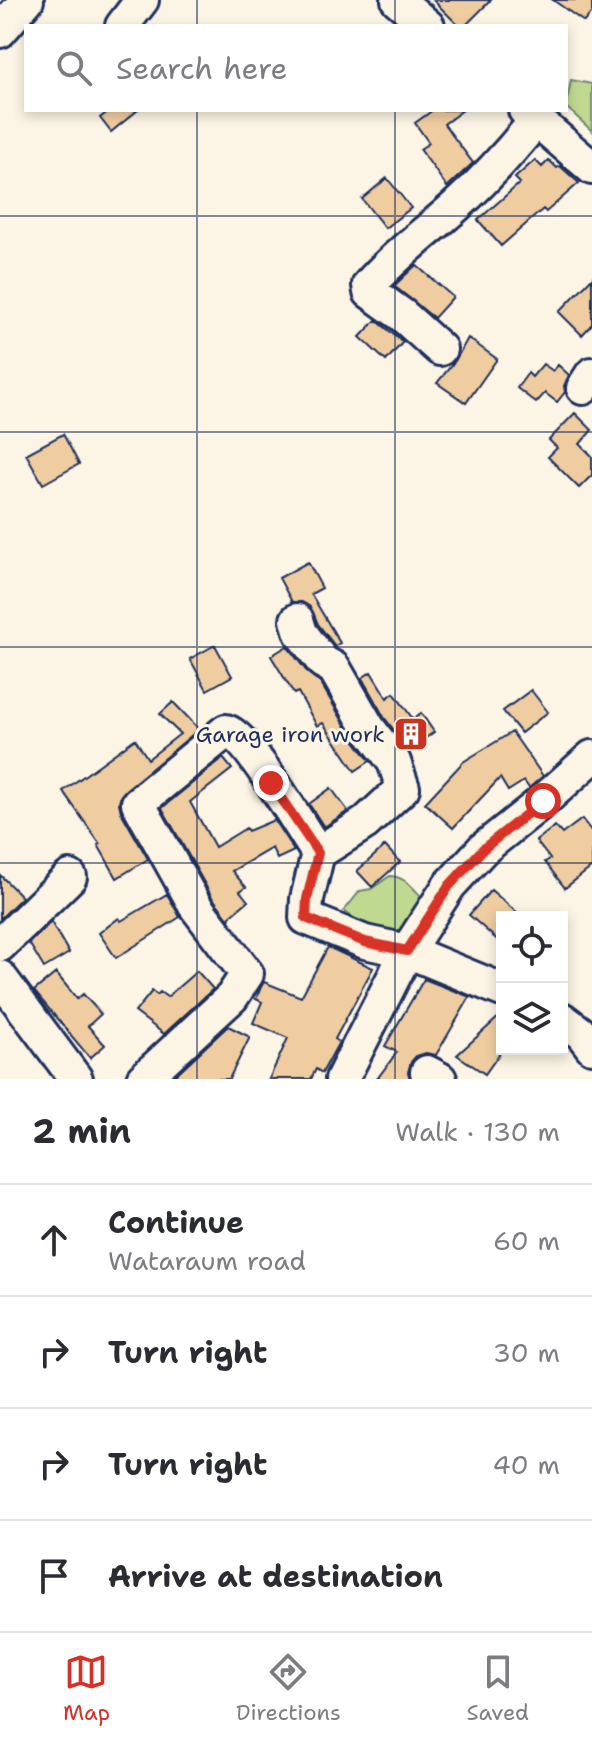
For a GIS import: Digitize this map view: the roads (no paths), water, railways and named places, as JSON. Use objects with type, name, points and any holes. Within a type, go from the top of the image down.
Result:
[{"type":"street","points":[[0,31],[27,0]]},
{"type":"street","points":[[124,24],[142,0]]},
{"type":"street","points":[[398,0],[426,24]]},
{"type":"street","points":[[440,349],[370,292],[369,285],[457,205],[518,143],[531,115],[592,168]]},
{"type":"street","points":[[297,620],[301,633],[323,662],[334,668],[368,727],[394,762],[403,788],[365,823],[318,853],[307,899],[306,918],[365,942],[407,951],[496,988]]},
{"type":"street","points":[[143,1079],[232,997],[247,974],[196,907],[138,803],[214,740],[226,731],[232,732],[250,751],[318,853]]},
{"type":"street","points":[[342,1079],[407,951],[449,886],[483,849],[592,757]]},
{"type":"street","points":[[0,945],[70,877]]},
{"type":"street","points":[[0,977],[76,1079]]},
{"type":"street","points":[[568,1024],[592,1047]]},
{"type":"place","name":"Garage iron work","points":[[411,734]]}]
